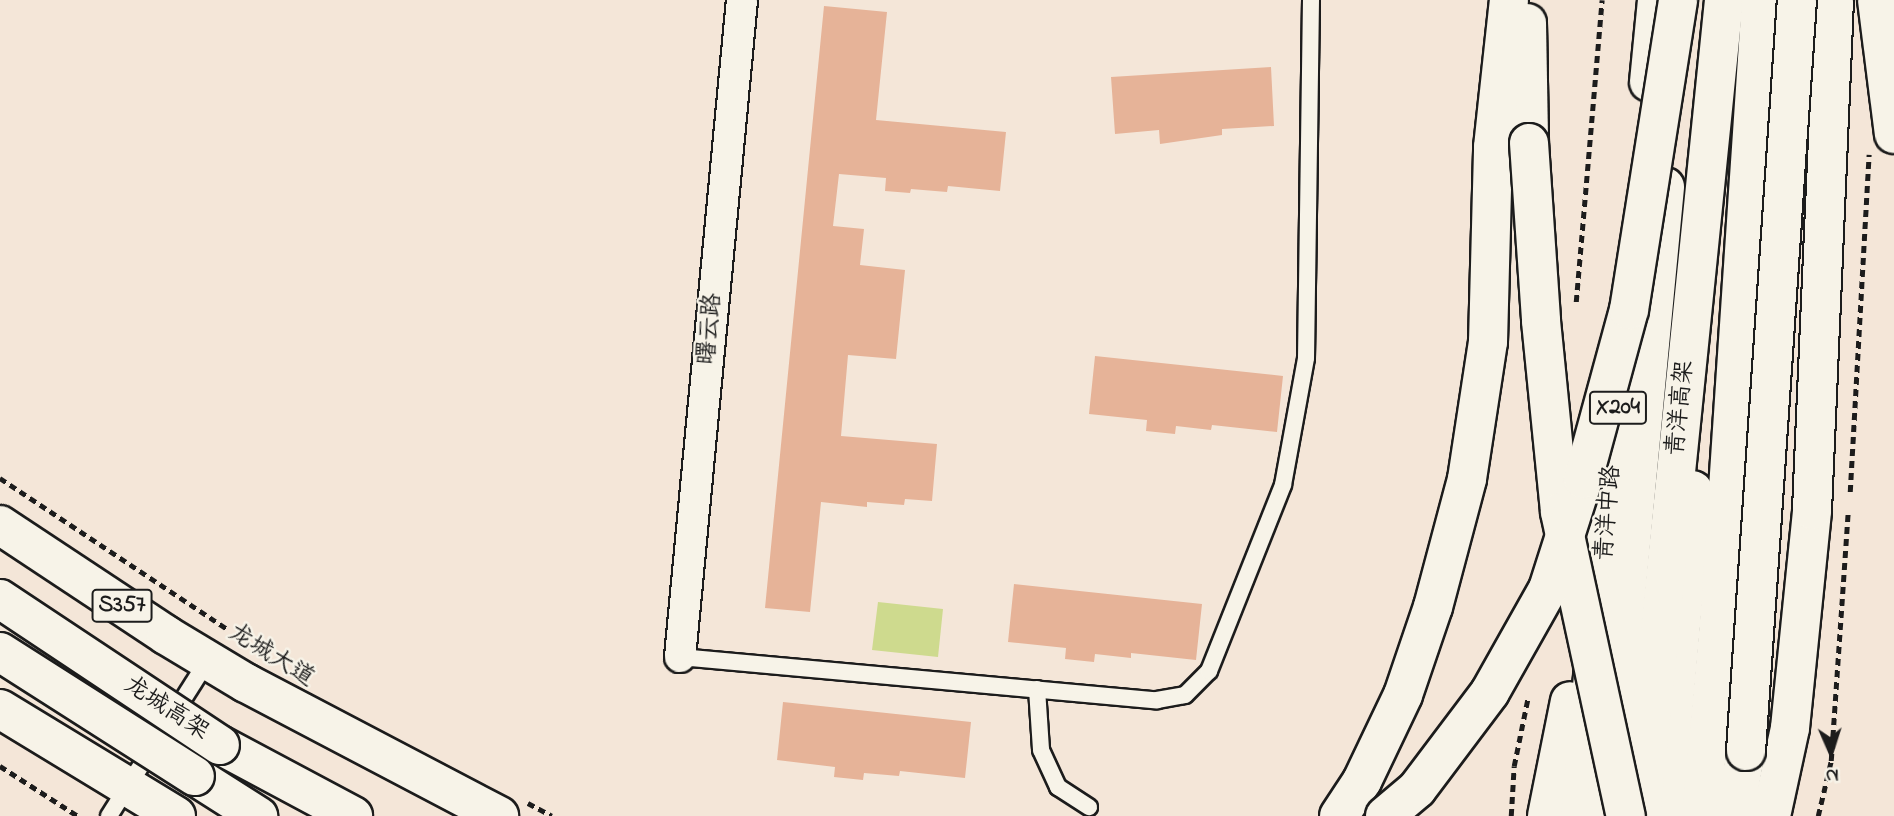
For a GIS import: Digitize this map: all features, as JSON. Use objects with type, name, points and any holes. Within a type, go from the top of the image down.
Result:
[{"type":"main road","points":[[1339,816],[1362,780],[1403,695],[1433,607],[1467,479],[1488,342],[1493,147],[1509,0]]},
{"type":"main road","points":[[1526,0],[1529,143],[1541,321],[1560,512],[1626,816]]},
{"type":"main road","name":"青洋中路","points":[[1580,816],[1657,0]]},
{"type":"main road","points":[[1385,816],[1417,789],[1490,692],[1548,589],[1583,479],[1629,310],[1681,0]]},
{"type":"main road","name":"青洋高架","points":[[1605,816],[1681,0]]},
{"type":"main road","name":"青洋高架","points":[[1641,816],[1724,0]]},
{"type":"main road","points":[[1664,816],[1737,0]]},
{"type":"main road","points":[[1703,816],[1720,608],[1761,0]]},
{"type":"main road","points":[[1734,816],[1746,751],[1797,0]]},
{"type":"main road","points":[[1771,816],[1790,728],[1812,510],[1834,0]]},
{"type":"main road","points":[[1877,0],[1894,134]]},
{"type":"main road","points":[[1703,816],[1732,709],[1755,376],[1827,194]]},
{"type":"main road","name":"龙城大道","points":[[0,525],[219,646],[246,683],[509,807]]},
{"type":"main road","points":[[1547,816],[1607,528]]},
{"type":"main road","name":"龙城高架","points":[[0,599],[220,745],[333,816]]},
{"type":"main road","name":"龙城高架","points":[[0,652],[258,816]]},
{"type":"main road","points":[[246,683],[443,816]]},
{"type":"main road","points":[[0,709],[119,802],[176,816]]},
{"type":"main road","points":[[220,745],[353,816]]},
{"type":"main road","points":[[195,776],[245,816]]},
{"type":"street","name":"曙云路","points":[[680,657],[742,0]]},
{"type":"lane","points":[[680,657],[1157,700],[1185,695],[1209,671],[1283,485],[1306,358],[1311,0]]},
{"type":"lane","points":[[119,802],[219,646]]},
{"type":"lane","points":[[1037,689],[1041,750],[1058,787],[1089,807]]},
{"type":"path","name":"龙城大道","points":[[0,478],[219,646]]},
{"type":"path","points":[[0,766],[78,816]]},
{"type":"path","points":[[509,807],[552,816]]},
{"type":"green space","points":[[878,602],[943,609],[938,657],[872,650]]},
{"type":"building","points":[[824,6],[887,12],[876,120],[1006,132],[1000,191],[948,186],[947,192],[911,189],[910,193],[885,191],[886,178],[839,174],[833,226],[864,229],[860,265],[905,270],[896,359],[848,355],[841,436],[937,444],[932,501],[905,499],[904,505],[867,502],[867,507],[821,502],[810,612],[765,608]]},
{"type":"building","points":[[1271,67],[1274,126],[1222,129],[1222,135],[1160,144],[1159,130],[1115,134],[1111,77]]},
{"type":"building","points":[[1095,356],[1283,376],[1277,432],[1212,425],[1211,430],[1176,426],[1175,434],[1146,431],[1147,420],[1089,414]]},
{"type":"building","points":[[1014,584],[1202,604],[1196,660],[1131,653],[1131,658],[1095,654],[1094,662],[1065,659],[1066,648],[1008,642]]},
{"type":"building","points":[[783,702],[971,722],[965,778],[900,771],[899,776],[864,773],[863,780],[834,777],[835,767],[777,760]]}]
